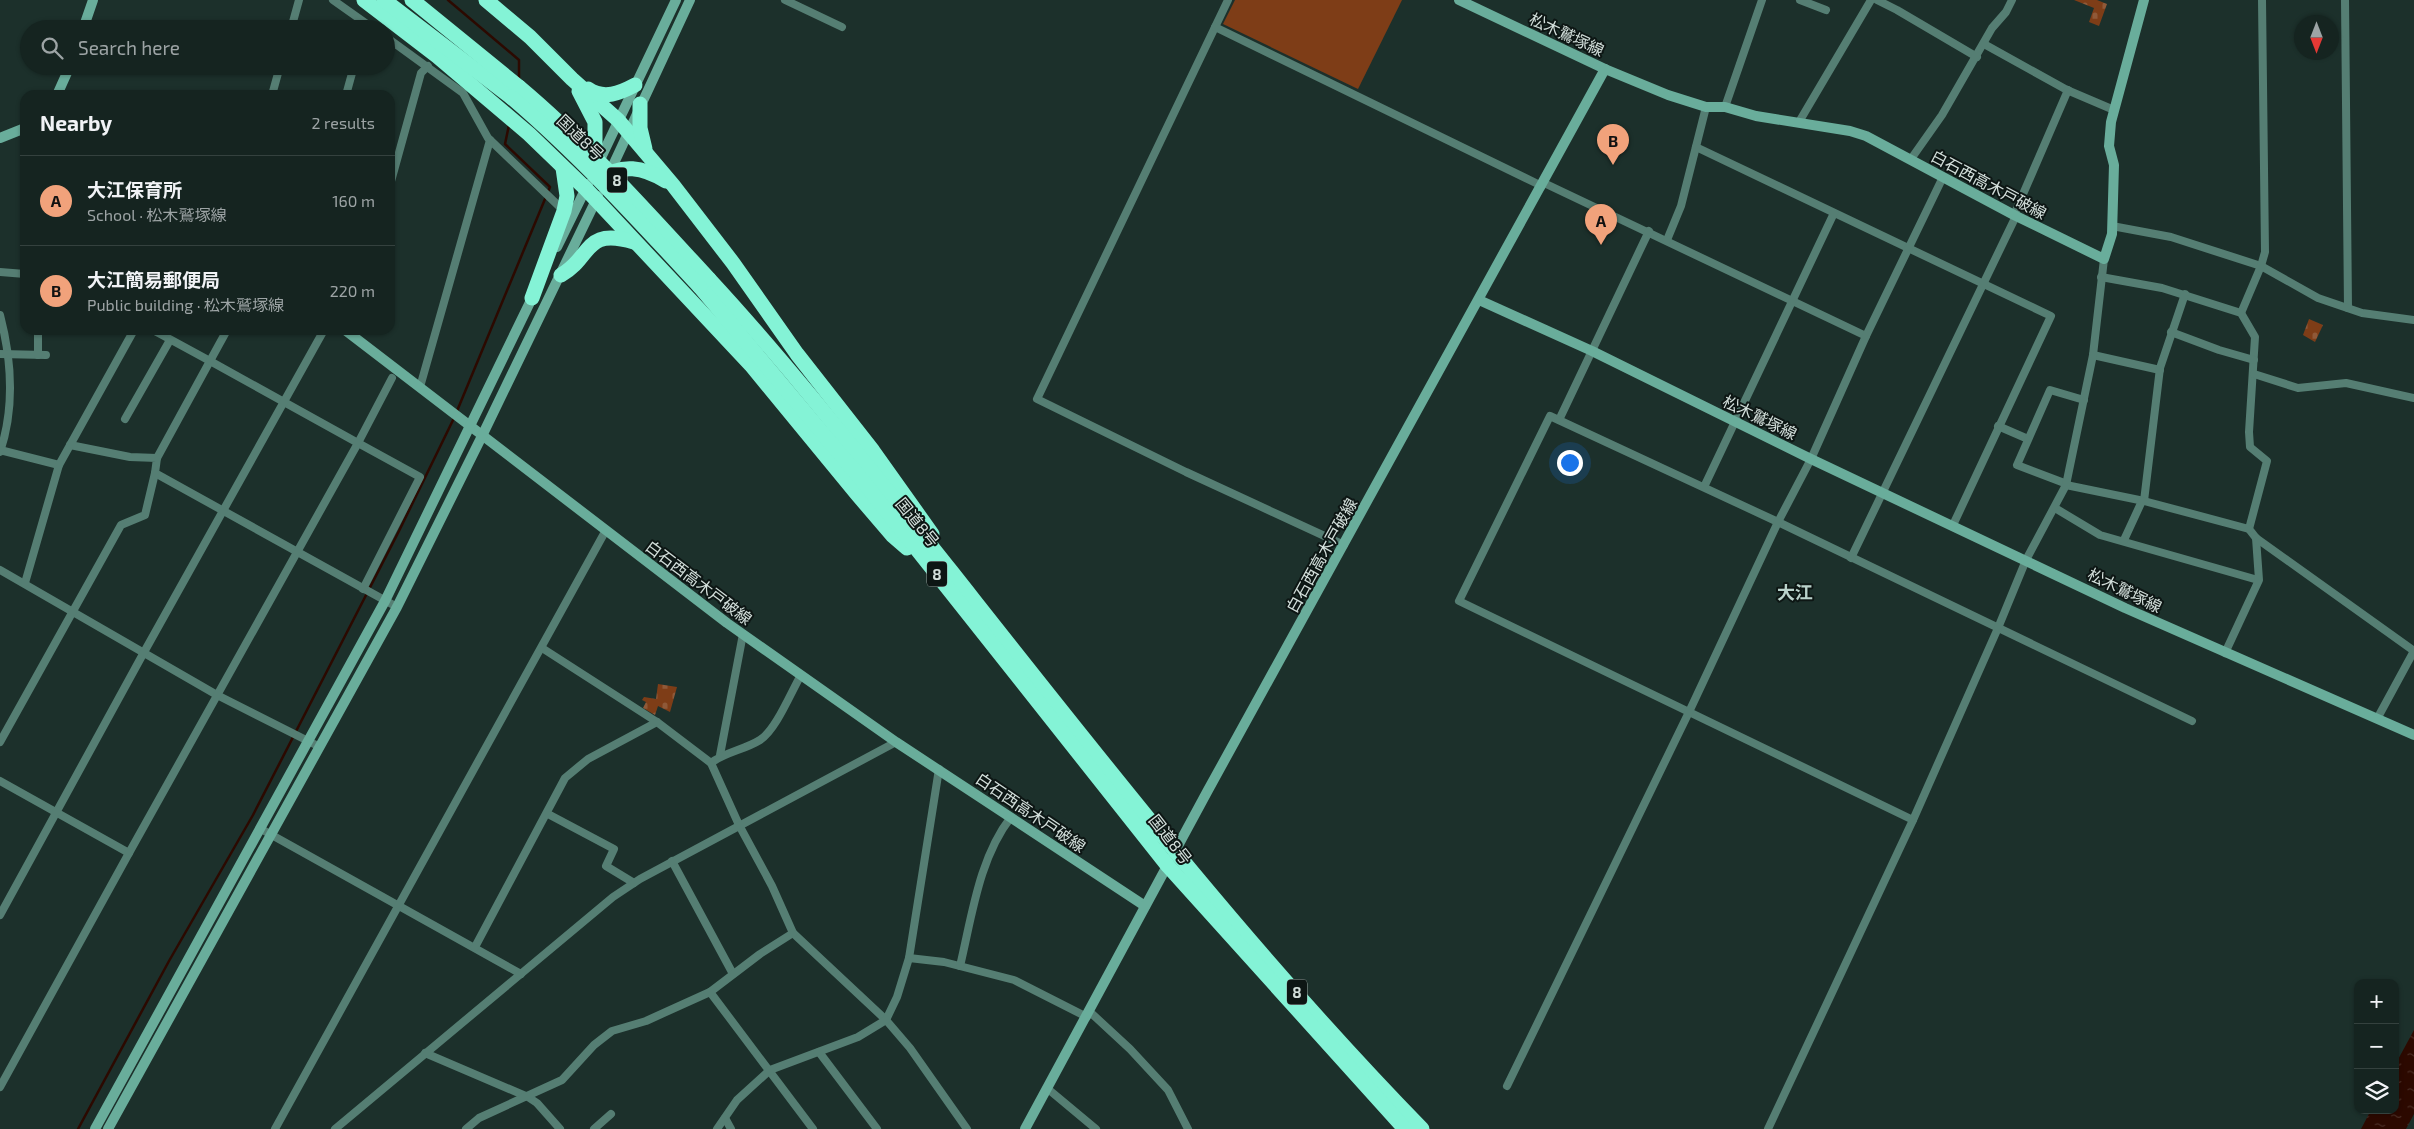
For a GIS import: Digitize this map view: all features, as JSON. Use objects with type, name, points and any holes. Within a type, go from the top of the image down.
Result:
[{"type":"highway","points":[[364,0],[390,20]]},
{"type":"highway","name":"国道8号","points":[[384,0],[515,92]]},
{"type":"highway","name":"国道8号","points":[[412,0],[515,92],[539,120],[704,283],[842,432],[1176,850],[1267,958],[1422,1129]]},
{"type":"highway","points":[[486,0],[530,37],[572,79],[618,120],[673,185],[797,354],[919,513],[973,598]]},
{"type":"highway","points":[[395,24],[437,56],[514,121],[590,195],[667,274],[751,365],[892,535],[938,576]]},
{"type":"highway","points":[[572,79],[594,93],[606,95],[621,93],[635,85]]},
{"type":"highway","points":[[572,79],[595,122],[595,172]]},
{"type":"highway","points":[[640,104],[641,141],[647,154]]},
{"type":"highway","points":[[532,298],[564,211],[566,196],[563,168]]},
{"type":"highway","points":[[590,195],[611,171],[638,168],[652,172],[673,185]]},
{"type":"highway","points":[[561,275],[570,270],[592,243],[605,238],[619,238],[634,242]]},
{"type":"highway","name":"国道8号","points":[[704,283],[1168,866],[1405,1129]]},
{"type":"main road","points":[[86,20],[93,0]]},
{"type":"main road","points":[[108,1129],[397,607],[561,275],[590,195],[595,172],[676,0]]},
{"type":"main road","points":[[611,171],[640,104],[690,0]]},
{"type":"main road","name":"松木鷲塚線","points":[[1458,0],[1605,69],[1479,300],[1592,351],[1811,459],[2225,653],[2414,735]]},
{"type":"main road","points":[[2104,259],[2112,234],[2114,165],[2109,146],[2114,110],[2132,35],[2144,0]]},
{"type":"main road","name":"白石西高木戸破線","points":[[1605,69],[1668,95],[1706,107],[1725,107],[1756,116],[1799,122],[1866,136],[2015,216],[2104,259]]},
{"type":"main road","points":[[59,90],[66,75]]},
{"type":"main road","points":[[0,138],[20,130]]},
{"type":"main road","points":[[95,1129],[385,601],[532,298],[590,195]]},
{"type":"main road","name":"白石西高木戸破線","points":[[353,335],[470,427],[743,634],[896,742],[1147,903],[1441,365],[1479,300]]},
{"type":"main road","points":[[1025,1129],[1147,903]]},
{"type":"street","points":[[293,20],[299,0]]},
{"type":"street","points":[[333,0],[358,20]]},
{"type":"street","points":[[785,0],[842,27]]},
{"type":"street","points":[[1228,0],[1037,398],[1177,468],[1344,545]]},
{"type":"street","points":[[1725,107],[1762,0]]},
{"type":"street","points":[[1800,0],[1826,10]]},
{"type":"street","points":[[1799,122],[1871,0]]},
{"type":"street","points":[[1877,0],[1977,56]]},
{"type":"street","points":[[1897,10],[1900,0]]},
{"type":"street","points":[[1911,159],[1942,116],[1992,28],[2006,12],[2012,0]]},
{"type":"street","points":[[2241,313],[2261,266],[2264,252],[2262,0]]},
{"type":"street","points":[[2345,0],[2348,308]]},
{"type":"street","points":[[1215,27],[1866,336]]},
{"type":"street","points":[[395,43],[463,93],[490,140],[564,211]]},
{"type":"street","points":[[1984,44],[2068,90],[2114,110]]},
{"type":"street","points":[[395,167],[421,73],[428,66]]},
{"type":"street","points":[[273,90],[278,75]]},
{"type":"street","points":[[347,90],[352,75]]},
{"type":"street","points":[[1851,558],[2015,216],[2068,90]]},
{"type":"street","points":[[1666,240],[1681,206],[1706,107]]},
{"type":"street","points":[[420,387],[490,140]]},
{"type":"street","points":[[1696,147],[2051,316],[1953,525]]},
{"type":"street","points":[[1507,1086],[1689,712],[1778,522],[1811,459],[1866,336],[1910,249],[1943,177]]},
{"type":"street","points":[[1704,487],[1834,213]]},
{"type":"street","points":[[2112,226],[2171,237],[2261,266],[2318,298],[2362,313],[2414,320]]},
{"type":"street","points":[[1559,420],[1649,232]]},
{"type":"street","points":[[1768,1129],[1913,820],[2026,560],[2067,484],[2093,356],[2104,259]]},
{"type":"street","points":[[0,272],[20,274]]},
{"type":"street","points":[[2101,277],[2185,294],[2241,313],[2255,337],[2250,447],[2267,461],[2249,530]]},
{"type":"street","points":[[2124,540],[2143,501],[2160,370],[2185,294]]},
{"type":"street","points":[[0,315],[3,340],[9,353],[10,416],[0,451],[59,465]]},
{"type":"street","points":[[2171,332],[2219,350],[2254,360]]},
{"type":"street","points":[[0,354],[42,355],[39,335]]},
{"type":"street","points":[[25,583],[59,465],[131,335]]},
{"type":"street","points":[[162,335],[420,477],[363,589]]},
{"type":"street","points":[[0,742],[121,524],[145,515],[157,458],[225,335]]},
{"type":"street","points":[[0,915],[321,335]]},
{"type":"street","points":[[125,419],[170,340]]},
{"type":"street","points":[[2093,356],[2160,370]]},
{"type":"street","points":[[2254,374],[2298,388],[2346,383],[2414,398]]},
{"type":"street","points":[[0,1087],[358,443],[392,378]]},
{"type":"street","points":[[2084,400],[2050,390],[2016,464],[2067,484],[2143,501],[2249,530],[2256,538],[2414,651],[2377,719]]},
{"type":"street","points":[[1913,820],[1459,601],[1550,416],[1778,522],[2192,721]]},
{"type":"street","points":[[1998,426],[2028,439]]},
{"type":"street","points":[[70,445],[130,457],[157,458]]},
{"type":"street","points":[[155,473],[222,512],[397,607]]},
{"type":"street","points":[[2055,508],[2100,535],[2124,540],[2258,580]]},
{"type":"street","points":[[275,1129],[400,905],[416,870],[542,648],[606,530]]},
{"type":"street","points":[[2225,653],[2258,580],[2256,538]]},
{"type":"street","points":[[0,570],[217,695],[320,747]]},
{"type":"street","points":[[720,756],[743,634]]},
{"type":"street","points":[[542,648],[657,722],[711,763],[739,826],[772,886],[793,933],[886,1020],[910,1048],[967,1129]]},
{"type":"street","points":[[711,763],[720,756],[738,751],[765,736],[801,675]]},
{"type":"street","points":[[475,947],[548,814],[565,778],[588,759],[657,722]]},
{"type":"street","points":[[335,1129],[521,974],[634,883],[896,742]]},
{"type":"street","points":[[716,1129],[738,1100],[770,1070],[858,1037],[886,1020],[897,996],[909,958],[939,770]]},
{"type":"street","points":[[0,781],[129,853]]},
{"type":"street","points":[[548,814],[614,849],[606,866],[634,883]]},
{"type":"street","points":[[960,966],[986,862],[1001,830],[1011,817]]},
{"type":"street","points":[[261,829],[521,974]]},
{"type":"street","points":[[672,861],[733,974]]},
{"type":"street","points":[[466,1129],[479,1118],[562,1080],[594,1045],[612,1031],[646,1021],[710,992],[793,933]]},
{"type":"street","points":[[909,958],[960,966],[1014,980],[1088,1014],[1130,1049],[1168,1090],[1188,1129]]},
{"type":"street","points":[[710,992],[814,1129]]},
{"type":"street","points":[[819,1052],[877,1129]]},
{"type":"street","points":[[425,1054],[528,1097],[538,1103],[560,1129]]},
{"type":"street","points":[[1048,1089],[1096,1129]]},
{"type":"street","points":[[594,1129],[611,1114]]},
{"type":"street","points":[[725,1118],[731,1129]]},
{"type":"green space","points":[[1235,0],[1402,0],[1358,89],[1223,24]]},
{"type":"green space","points":[[2074,0],[2097,0],[2107,4],[2099,26],[2089,22],[2094,8]]},
{"type":"green space","points":[[2309,319],[2323,325],[2315,342],[2303,335]]},
{"type":"green space","points":[[658,684],[677,687],[670,712],[658,706],[655,715],[643,708],[646,702],[642,700],[644,697],[656,699]]},
{"type":"water","points":[[2414,1030],[2414,1114],[2406,1129],[2361,1129],[2369,1114],[2399,1114],[2399,1058]]},
{"type":"waterway","points":[[448,0],[519,60],[519,81]]},
{"type":"waterway","points":[[457,411],[550,187],[505,144],[509,125]]},
{"type":"waterway","points":[[78,1129],[169,961],[253,815],[399,531],[455,416]]},
{"type":"place","name":"大江簡易郵便局","points":[[1613,165]]},
{"type":"place","name":"大江保育所","points":[[1601,245]]},
{"type":"district","name":"大江","points":[[1795,592]]}]
